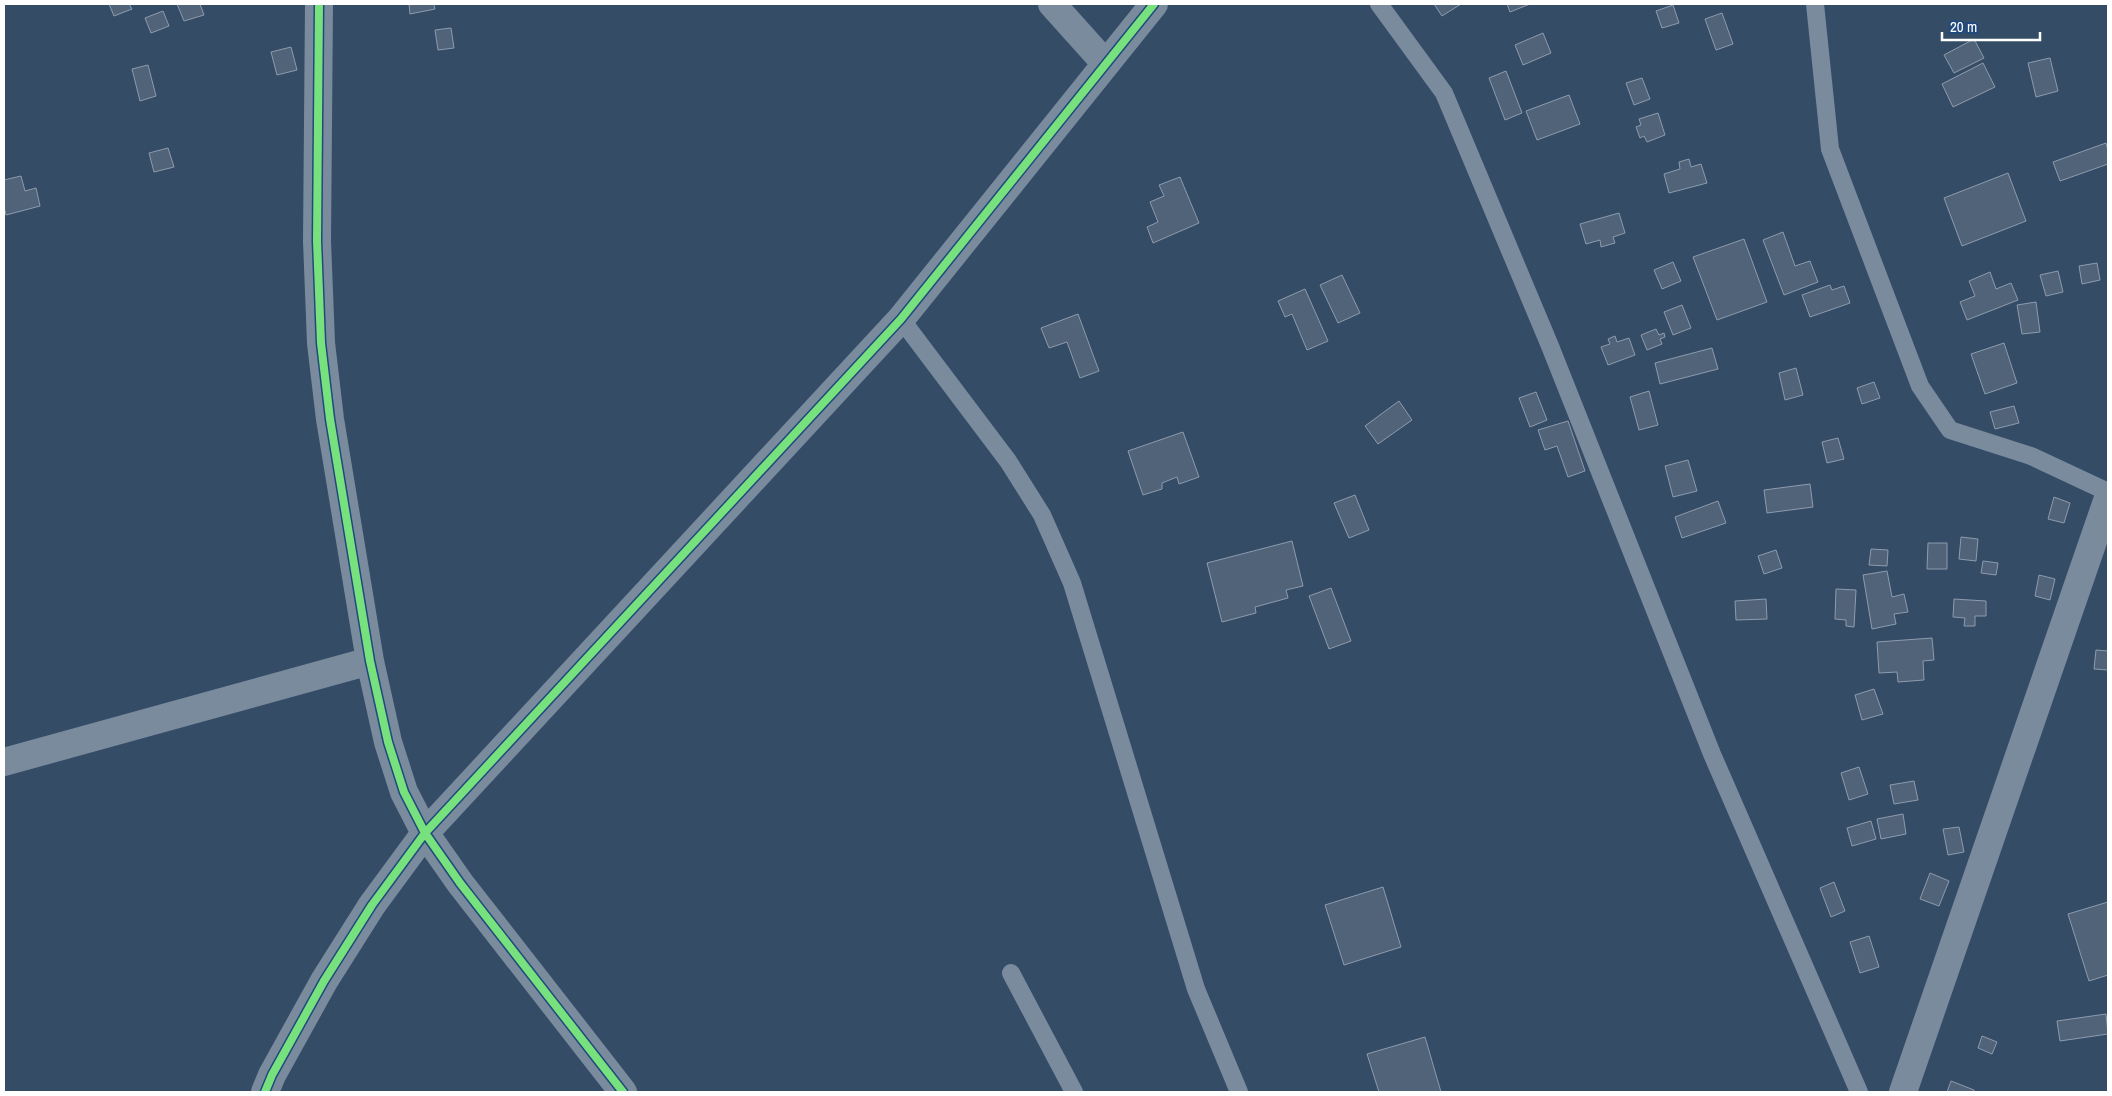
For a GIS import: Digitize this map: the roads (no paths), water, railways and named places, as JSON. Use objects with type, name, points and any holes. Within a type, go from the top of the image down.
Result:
[{"type":"street","points":[[319,4],[317,240],[321,343],[330,419],[370,660],[388,742],[404,792],[425,833],[484,914],[623,1092]]},
{"type":"street","points":[[1052,4],[1105,63]]},
{"type":"street","points":[[265,1092],[272,1075],[324,981],[372,905],[425,833],[901,319],[1154,4]]},
{"type":"street","points":[[1903,1092],[2108,498]]},
{"type":"street","points":[[4,762],[370,660]]},
{"type":"lane","points":[[1379,4],[1444,93],[1550,346],[1712,754],[1859,1092]]},
{"type":"lane","points":[[1815,4],[1830,149],[1920,386],[1950,430],[2031,456],[2108,492]]},
{"type":"lane","points":[[901,319],[1008,461],[1042,515],[1072,583],[1196,989],[1239,1092]]},
{"type":"lane","points":[[1011,973],[1074,1092]]}]
